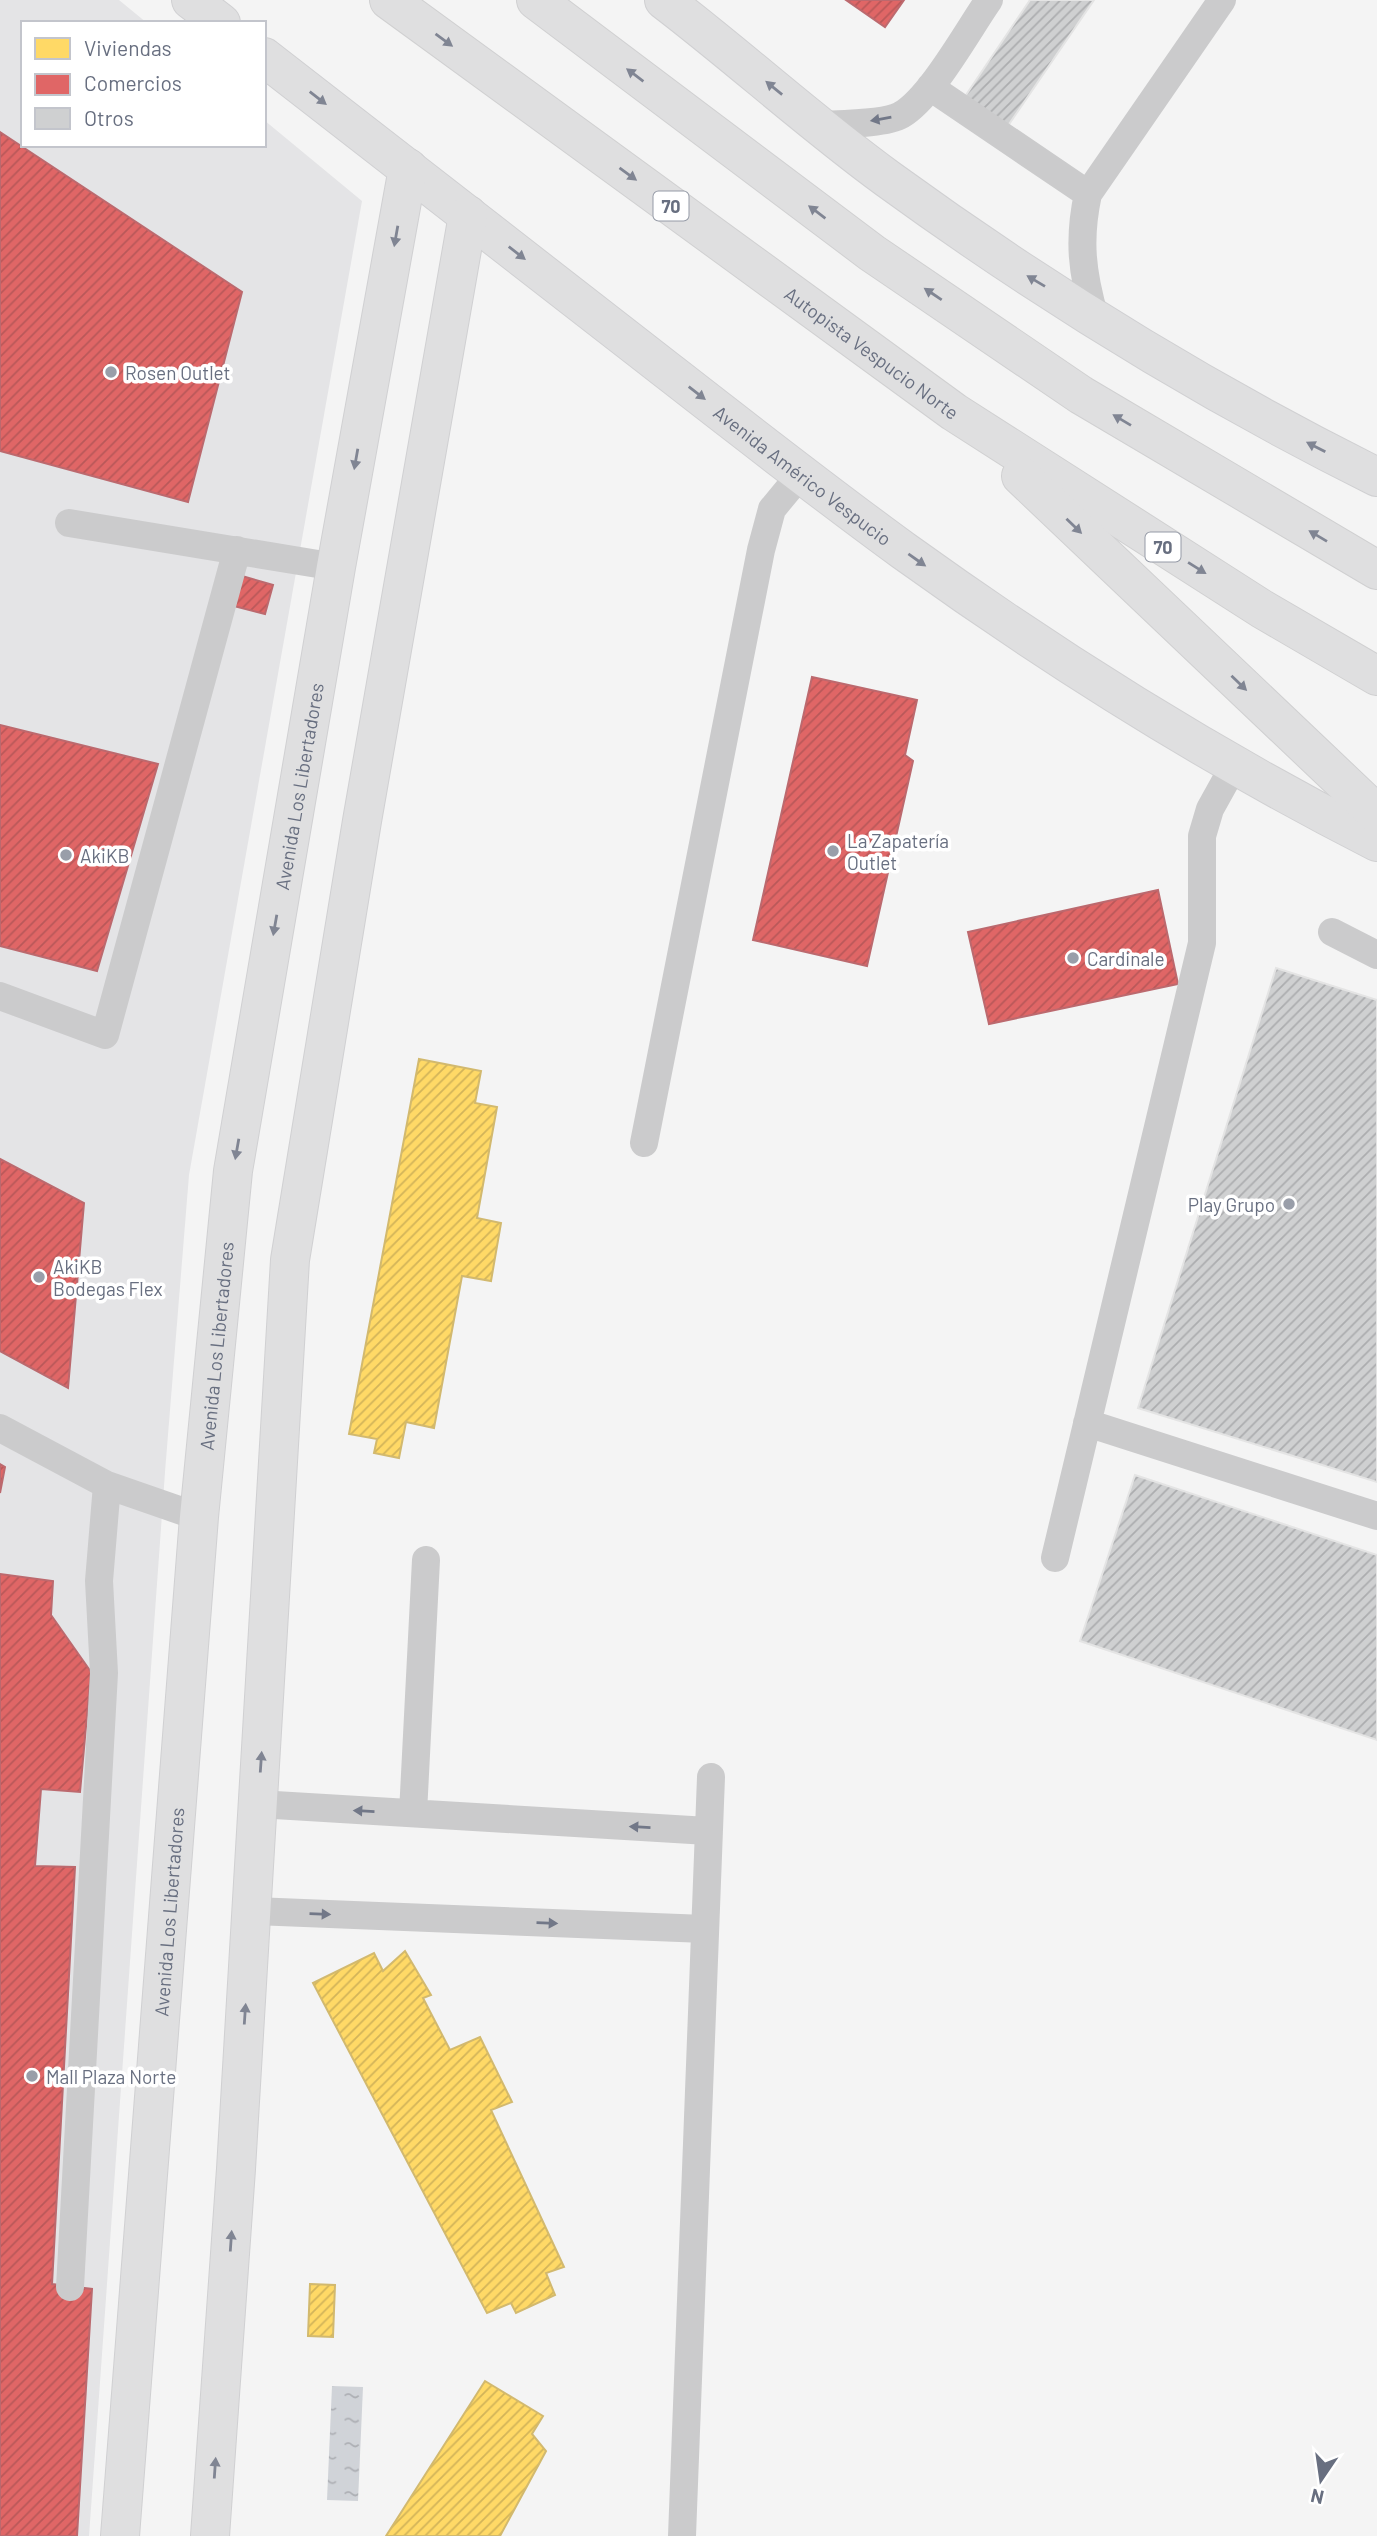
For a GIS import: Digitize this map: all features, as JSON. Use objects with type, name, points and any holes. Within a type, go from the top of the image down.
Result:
[{"type":"main road","points":[[191,0],[218,21]]},
{"type":"main road","name":"Autopista Vespucio Norte","points":[[389,0],[954,412],[1262,609],[1377,676]]},
{"type":"main road","points":[[536,0],[872,253],[1081,395],[1377,570]]},
{"type":"main road","points":[[664,0],[886,177],[1020,271],[1300,439],[1377,477]]},
{"type":"main road","name":"Avenida Américo Vespucio","points":[[266,59],[905,552],[1122,698],[1377,842]]},
{"type":"main road","name":"Avenida Los Libertadores","points":[[120,2536],[199,1517],[233,1171],[408,168]]},
{"type":"main road","points":[[210,2536],[252,1911],[290,1259],[468,215]]},
{"type":"main road","points":[[954,412],[1377,814]]},
{"type":"lane","points":[[821,125],[875,121],[900,116],[930,87],[989,0]]},
{"type":"lane","points":[[1095,318],[1084,280],[1083,219],[1088,194],[1222,0]]},
{"type":"lane","points":[[930,87],[1088,194]]},
{"type":"lane","points":[[644,1143],[761,550],[772,509],[801,474]]},
{"type":"lane","points":[[69,523],[337,567]]},
{"type":"lane","points":[[0,996],[105,1035],[237,550]]},
{"type":"lane","points":[[1055,1558],[1202,943],[1202,836],[1210,809],[1235,764]]},
{"type":"lane","points":[[1332,932],[1377,956]]},
{"type":"lane","points":[[1087,1423],[1377,1516]]},
{"type":"lane","points":[[0,1427],[107,1485],[199,1517]]},
{"type":"lane","points":[[70,2287],[104,1673],[99,1581],[107,1485]]},
{"type":"lane","points":[[413,1814],[426,1560]]},
{"type":"lane","points":[[682,2536],[711,1777]]},
{"type":"lane","points":[[258,1804],[708,1831]]},
{"type":"lane","points":[[252,1911],[705,1929]]},
{"type":"shaded area","points":[[0,0],[119,0],[145,21],[21,21],[21,147],[266,147],[266,122],[362,201],[189,1175],[165,1472],[89,2536],[0,2536]]},
{"type":"water","points":[[332,2386],[363,2387],[358,2501],[327,2500]]},
{"type":"building: Viviendas","points":[[419,1059],[481,1071],[475,1103],[497,1107],[477,1218],[501,1223],[491,1281],[462,1276],[434,1428],[406,1422],[399,1458],[374,1453],[377,1439],[349,1434]]},
{"type":"building: Viviendas","points":[[405,1951],[431,1995],[423,1998],[450,2050],[480,2037],[512,2102],[491,2110],[564,2267],[546,2273],[555,2295],[516,2313],[511,2303],[487,2313],[313,1983],[374,1953],[383,1971]]},
{"type":"building: Viviendas","points":[[310,2284],[335,2285],[333,2337],[308,2336]]},
{"type":"building: Viviendas","points":[[485,2381],[543,2416],[532,2434],[546,2451],[500,2536],[386,2536]]},
{"type":"building: Comercios","points":[[846,0],[904,0],[885,27]]},
{"type":"building: Comercios","name":"Rosen Outlet","points":[[0,132],[242,292],[188,502],[0,451]]},
{"type":"building: Comercios","points":[[242,576],[273,585],[265,614],[234,606]]},
{"type":"building: Comercios","name":"La Zapatería Outlet","points":[[812,677],[917,700],[905,755],[913,761],[867,966],[753,940]]},
{"type":"building: Comercios","name":"AkiKB","points":[[0,725],[158,764],[97,971],[0,946]]},
{"type":"building: Comercios","name":"Cardinale","points":[[1158,890],[1178,984],[989,1024],[968,932]]},
{"type":"building: Comercios","name":"AkiKB Bodegas Flex","points":[[0,1159],[84,1203],[68,1388],[0,1351]]},
{"type":"building: Comercios","points":[[0,1464],[5,1467],[0,1493]]},
{"type":"building: Comercios","name":"Mall Plaza Norte","points":[[0,1574],[53,1581],[51,1615],[91,1672],[80,1792],[41,1789],[35,1866],[75,1867],[52,2284],[92,2289],[77,2536],[0,2536]]},
{"type":"building: Otros","points":[[1030,0],[1094,0],[1005,130],[962,101]]},
{"type":"building: Otros","name":"Play Grupo","points":[[1276,968],[1377,1000],[1377,1482],[1138,1408]]},
{"type":"building: Otros","points":[[1135,1475],[1377,1555],[1377,1740],[1080,1641]]},
{"type":"place","name":"Rosen Outlet","points":[[111,372]]},
{"type":"place","name":"La Zapatería Outlet","points":[[833,851]]},
{"type":"place","name":"AkiKB","points":[[66,855]]},
{"type":"place","name":"Cardinale","points":[[1073,958]]},
{"type":"place","name":"Play Grupo","points":[[1289,1204]]},
{"type":"place","name":"AkiKB Bodegas Flex","points":[[39,1277]]},
{"type":"place","name":"Mall Plaza Norte","points":[[32,2076]]}]
